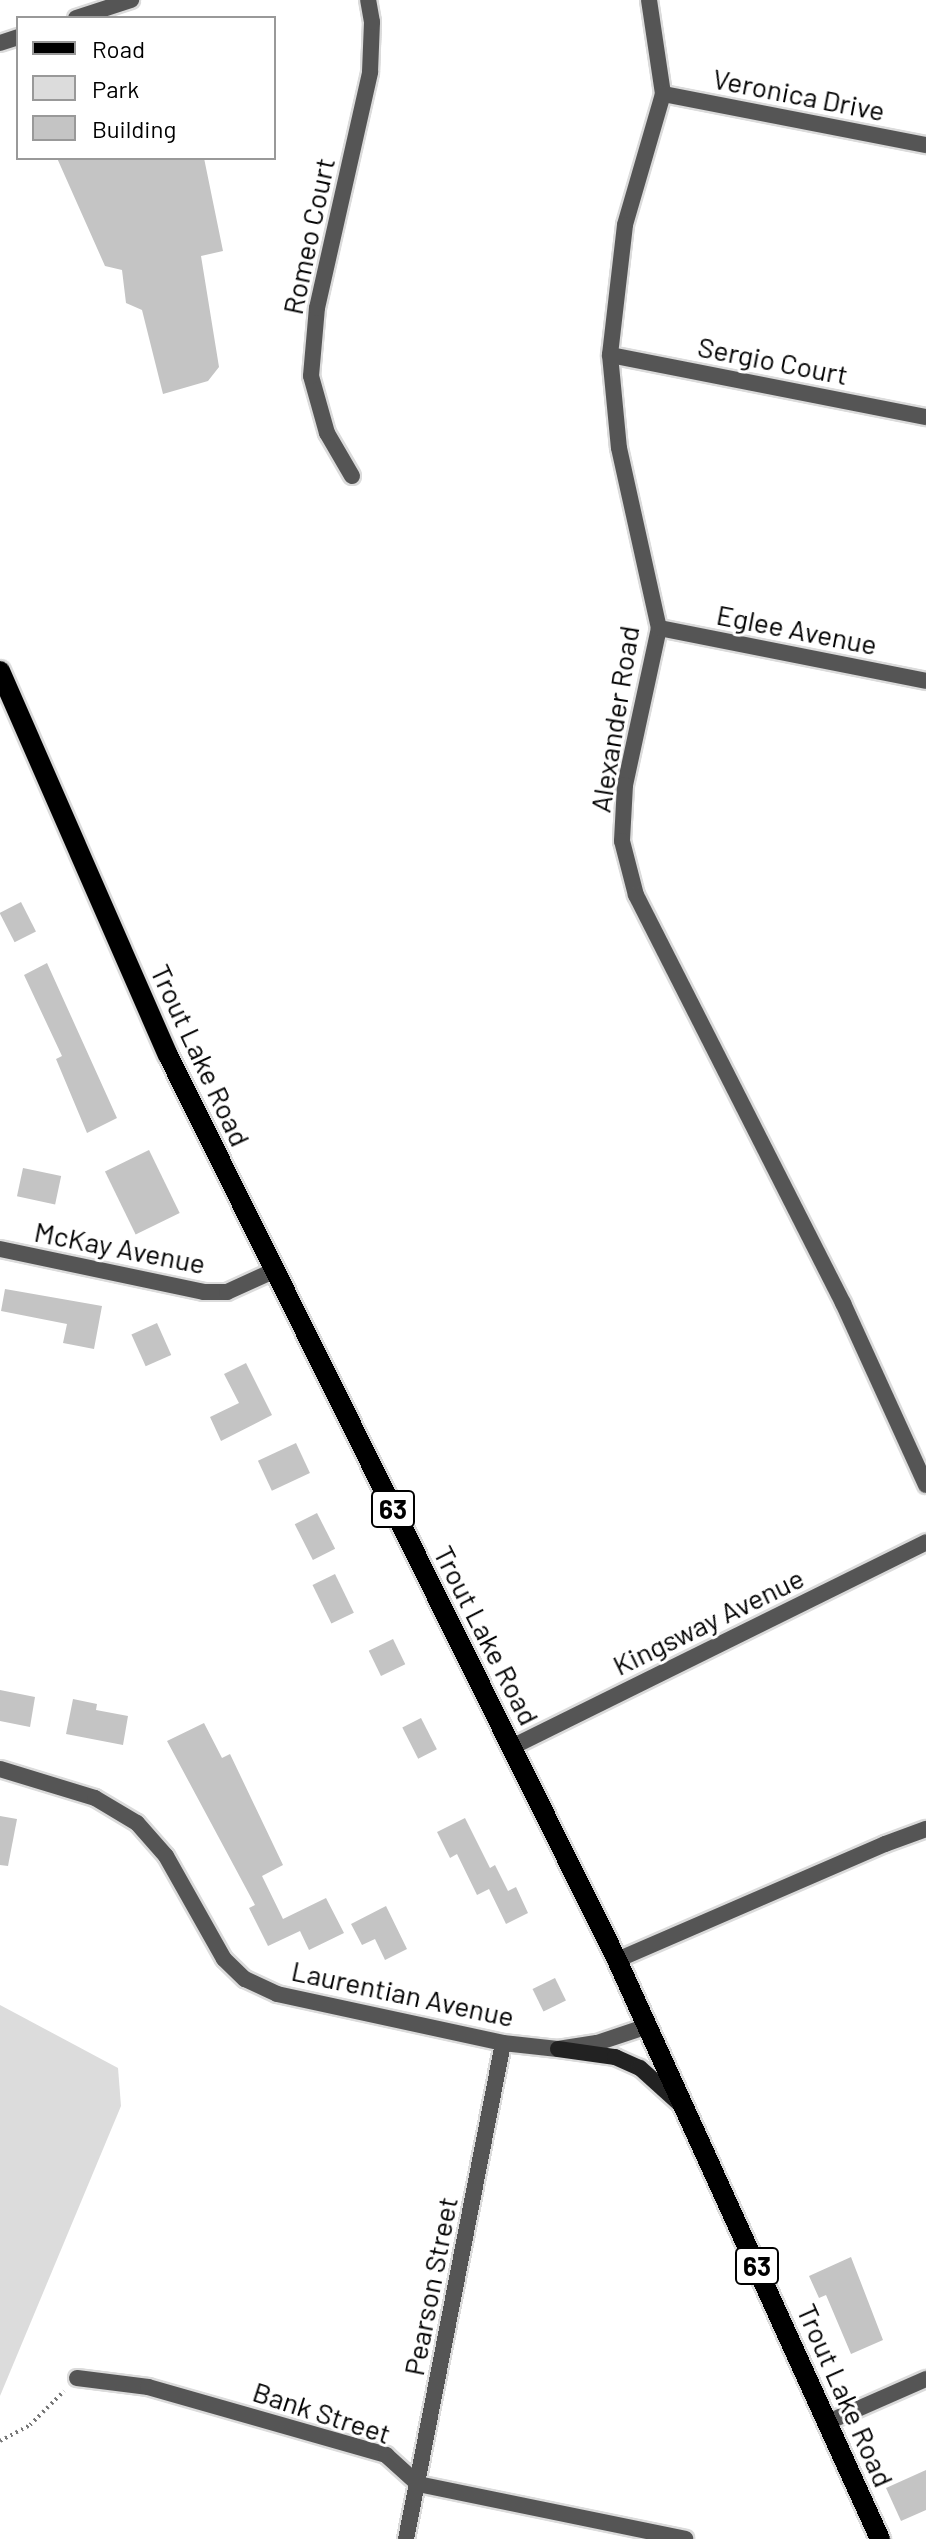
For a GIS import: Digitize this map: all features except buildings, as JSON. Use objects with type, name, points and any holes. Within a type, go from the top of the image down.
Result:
[{"type":"main road","name":"Trout Lake Road","points":[[0,671],[168,1055],[617,1960],[880,2539]]},
{"type":"main road","points":[[558,2049],[615,2057],[628,2062],[640,2068],[686,2109]]},
{"type":"street","points":[[82,16],[131,0]]},
{"type":"street","name":"Romeo Court","points":[[352,476],[327,433],[311,376],[317,308],[370,72],[368,0]]},
{"type":"street","name":"Alexander Road","points":[[649,0],[663,94],[625,225],[610,355],[619,448],[659,628],[625,785],[622,841],[636,895],[843,1303],[926,1485]]},
{"type":"street","name":"Veronica Drive","points":[[663,94],[926,145]]},
{"type":"street","name":"Sergio Court","points":[[610,355],[926,417]]},
{"type":"street","name":"Eglee Avenue","points":[[659,628],[926,681]]},
{"type":"street","name":"McKay Avenue","points":[[0,1249],[204,1292],[227,1292],[273,1271]]},
{"type":"street","name":"Kingsway Avenue","points":[[512,1747],[926,1542]]},
{"type":"street","name":"Laurentian Avenue","points":[[0,1769],[95,1798],[137,1823],[166,1856],[224,1959],[245,1979],[277,1994],[503,2043],[558,2049],[597,2043],[648,2026]]},
{"type":"street","points":[[617,1960],[926,1829]]},
{"type":"street","name":"Pearson Street","points":[[406,2539],[503,2043]]},
{"type":"street","name":"Bank Street","points":[[77,2378],[148,2387],[386,2455],[418,2484]]},
{"type":"street","points":[[828,2422],[926,2379]]},
{"type":"street","points":[[418,2484],[685,2539]]},
{"type":"path","points":[[0,2441],[30,2425],[77,2378]]},
{"type":"green space","points":[[0,2005],[118,2068],[121,2106],[0,2396]]}]
